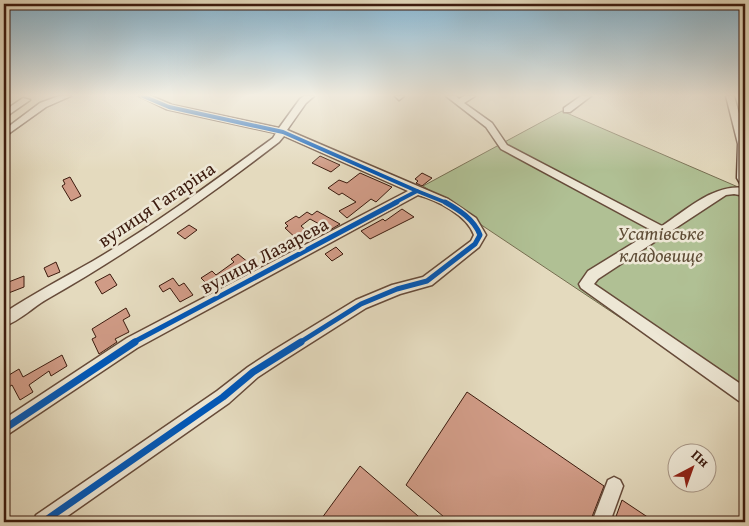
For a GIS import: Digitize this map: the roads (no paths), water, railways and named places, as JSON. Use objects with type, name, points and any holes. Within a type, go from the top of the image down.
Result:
[{"type":"street","points":[[4,134],[22,121]]},
{"type":"street","points":[[43,522],[286,350],[361,304],[397,289],[427,281],[475,244],[480,235],[475,222],[430,194],[417,191],[283,132],[230,121]]},
{"type":"street","name":"вулиця Гагаріна","points":[[4,320],[38,297],[98,264],[203,196],[276,140],[290,121]]},
{"type":"street","points":[[483,121],[489,125],[504,147],[660,230]]},
{"type":"street","points":[[741,121],[745,152],[741,168],[742,178],[745,183]]},
{"type":"street","points":[[745,192],[734,190],[723,192],[674,224],[660,230],[593,275],[586,284],[703,369],[745,396]]},
{"type":"street","name":"вулиця Лазарева","points":[[4,428],[132,343],[417,191]]},
{"type":"street","points":[[600,522],[614,486]]},
{"type":"park label","name":"Усатівське кладовище","points":[[661,244]]}]
